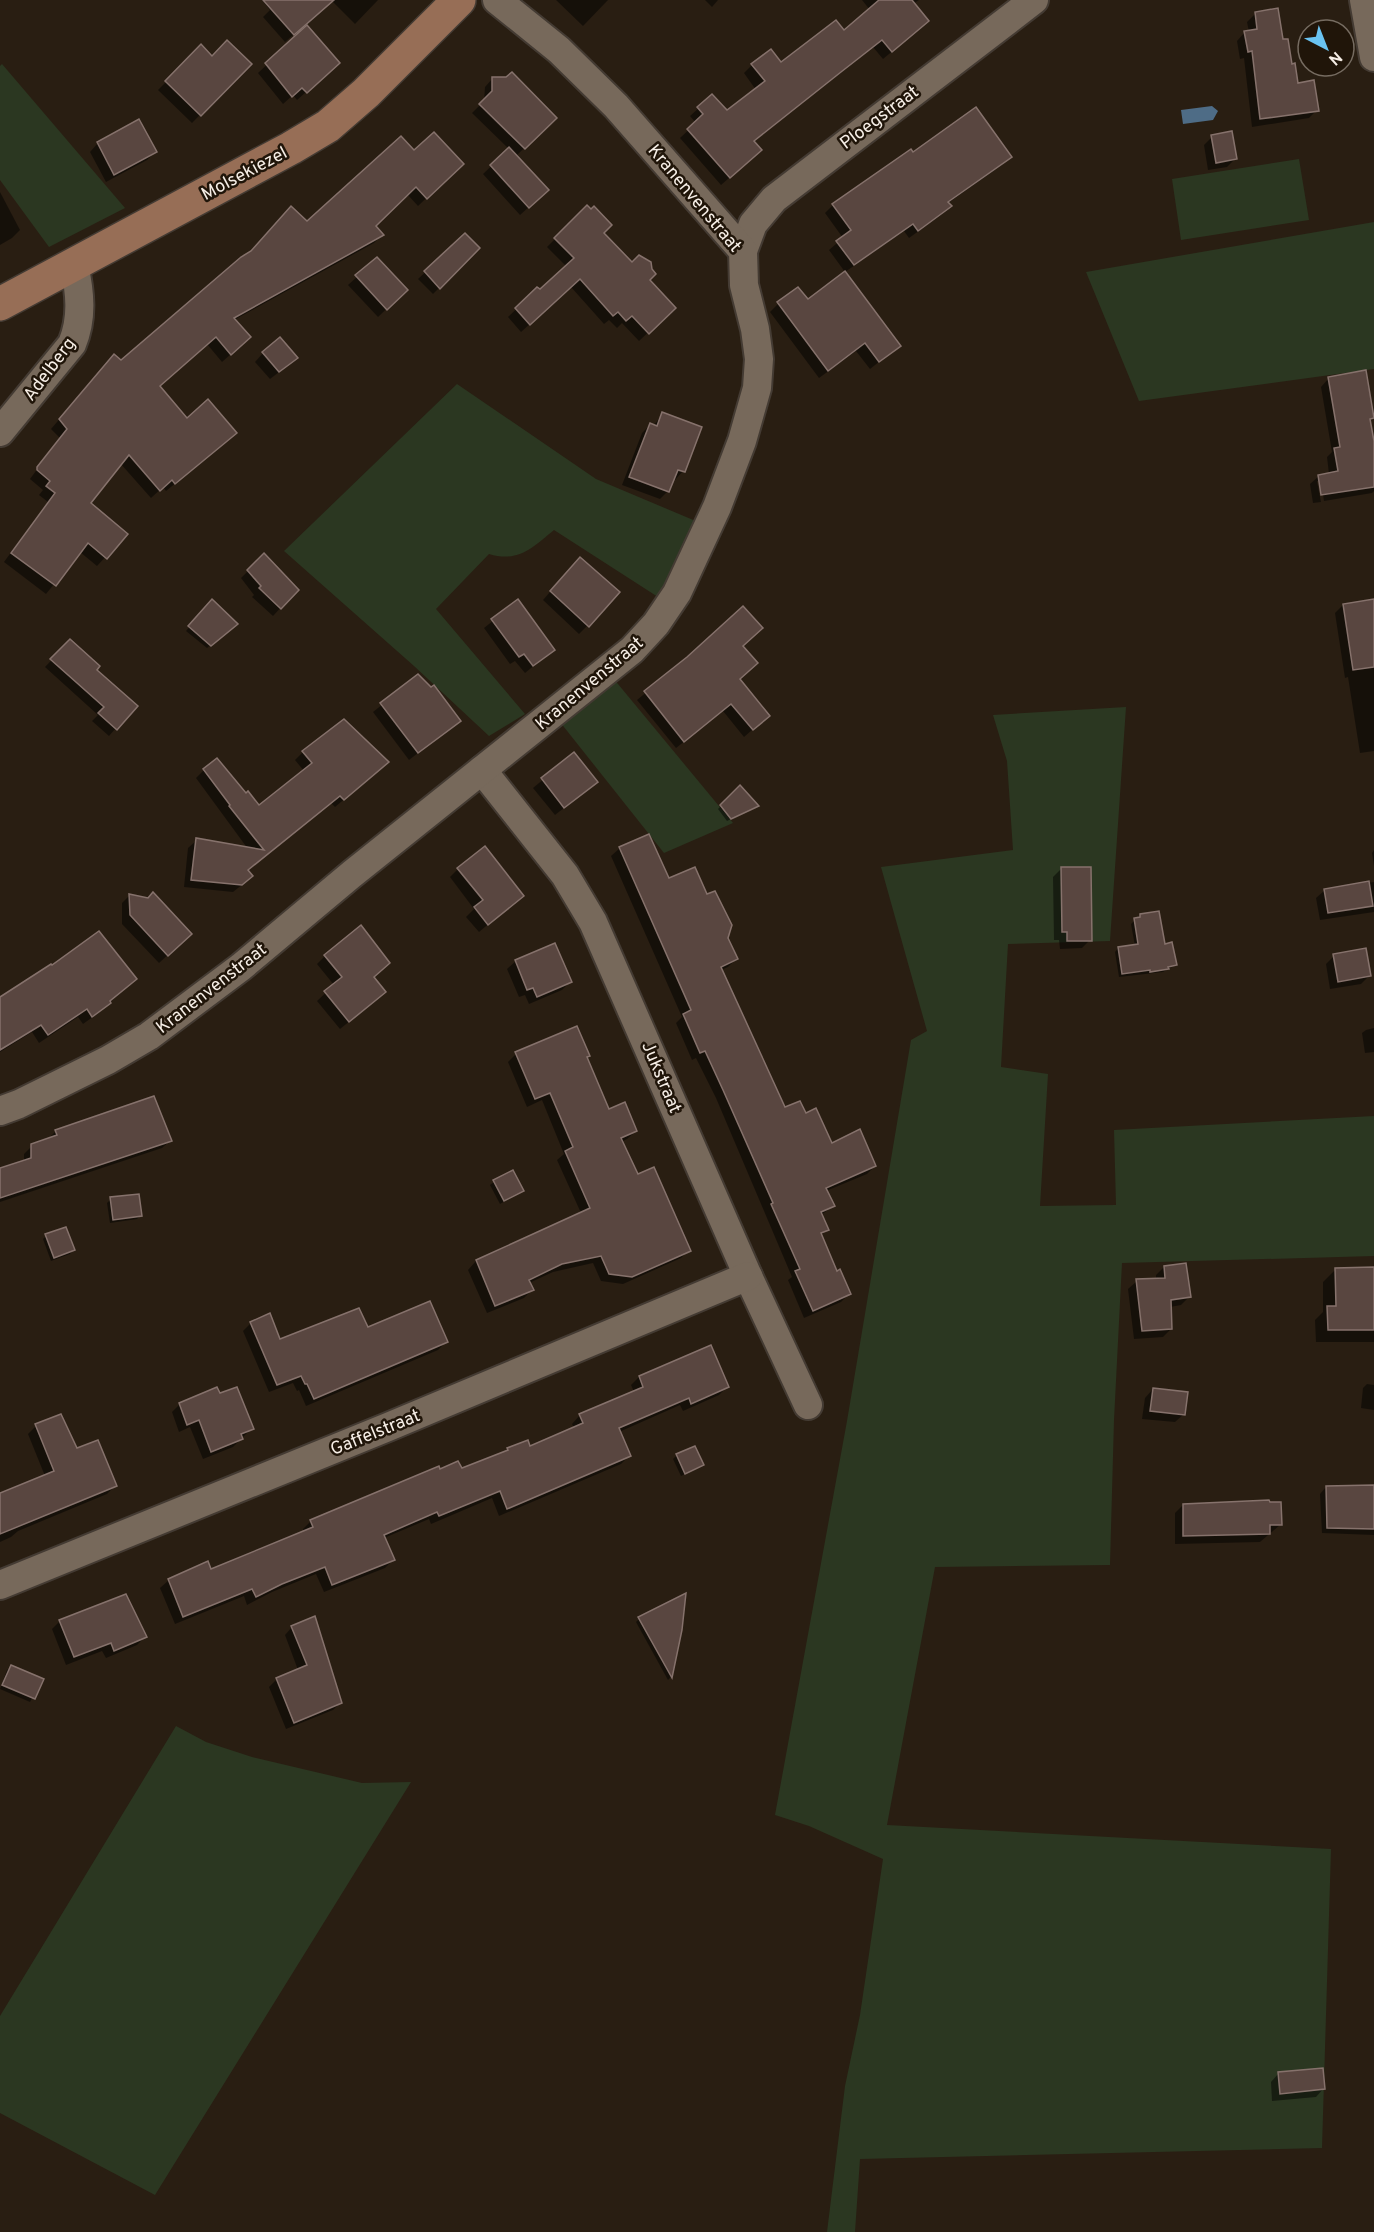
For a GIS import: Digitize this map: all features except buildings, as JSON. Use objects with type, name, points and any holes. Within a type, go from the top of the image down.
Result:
[{"type":"main road","name":"Molsekiezel","points":[[0,304],[328,126],[366,93],[459,0]]},
{"type":"street","name":"Kranenvenstraat","points":[[0,1111],[108,1060],[149,1036],[241,967],[352,874],[632,650],[656,624],[677,593],[717,507],[742,441],[758,388],[759,359],[755,329],[744,285],[743,250],[616,106],[559,50],[497,0]]},
{"type":"street","name":"Ploegstraat","points":[[743,250],[753,224],[774,199],[1034,0]]},
{"type":"street","points":[[1364,0],[1374,57]]},
{"type":"street","name":"Adelberg","points":[[0,432],[72,344],[79,327],[80,290],[74,264]]},
{"type":"street","name":"Jukstraat","points":[[482,770],[565,875],[593,922],[748,1276],[808,1405]]},
{"type":"street","name":"Gaffelstraat","points":[[0,1586],[748,1276]]},
{"type":"green space","points":[[2,64],[125,208],[49,247],[0,180],[0,66]]},
{"type":"green space","points":[[1299,159],[1309,220],[1181,240],[1172,179]]},
{"type":"green space","points":[[1374,222],[1374,369],[1139,401],[1086,272]]},
{"type":"green space","points":[[457,384],[596,479],[698,522],[685,551],[658,597],[554,530],[525,552],[517,555],[489,554],[436,609],[525,714],[489,736],[284,551]]},
{"type":"green space","points":[[613,678],[733,823],[664,853],[560,722]]},
{"type":"green space","points":[[1126,707],[1110,941],[1008,944],[1001,1067],[1048,1074],[1040,1206],[1116,1205],[1114,1130],[1374,1116],[1374,1256],[1122,1263],[1110,1565],[935,1567],[887,1825],[1331,1849],[1322,2148],[860,2159],[855,2232],[827,2232],[845,2086],[860,2015],[883,1859],[809,1826],[775,1815],[847,1421],[911,1040],[927,1031],[881,867],[1013,850],[1007,761],[993,715]]},
{"type":"green space","points":[[176,1726],[206,1742],[252,1757],[362,1783],[411,1782],[155,2195],[0,2113],[0,2016]]},
{"type":"water","points":[[1212,106],[1218,111],[1213,120],[1183,124],[1181,110]]}]
